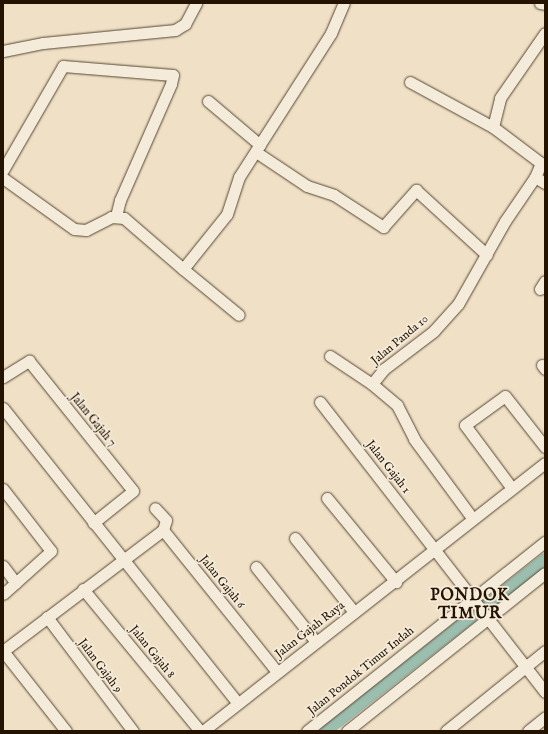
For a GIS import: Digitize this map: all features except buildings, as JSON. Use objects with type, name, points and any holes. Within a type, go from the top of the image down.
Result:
[{"type":"street","points":[[3,51],[43,43],[175,30],[185,24],[196,3]]},
{"type":"street","points":[[183,269],[227,214],[239,176],[331,33],[344,3]]},
{"type":"street","points":[[540,3],[545,4]]},
{"type":"street","points":[[410,82],[493,127],[500,98],[545,33]]},
{"type":"street","points":[[3,170],[64,66],[173,75],[171,84],[120,200],[116,216]]},
{"type":"street","points":[[208,101],[258,148],[307,186],[334,195],[383,227],[416,190],[487,254]]},
{"type":"street","name":"Jalan Panda 10","points":[[473,519],[414,439],[397,405],[372,384],[384,369],[434,331],[458,304],[505,221],[540,180],[540,161],[493,127]]},
{"type":"street","points":[[3,178],[74,229],[86,230],[116,216],[124,218],[239,315]]},
{"type":"street","points":[[330,356],[372,384]]},
{"type":"street","name":"Jalan Gajah 7","points":[[3,377],[28,360],[133,491],[93,523]]},
{"type":"street","points":[[511,487],[464,427],[505,396],[545,447]]},
{"type":"street","name":"Jalan Gajah 1","points":[[320,402],[472,601],[526,666],[545,692]]},
{"type":"street","points":[[3,408],[93,523],[124,559],[238,703]]},
{"type":"street","name":"Jalan Gajah Raya","points":[[203,731],[354,612],[396,582],[511,487],[545,463]]},
{"type":"street","points":[[3,489],[50,549],[49,555],[3,594]]},
{"type":"street","points":[[327,498],[396,582]]},
{"type":"street","name":"Jalan Gajah 6","points":[[155,508],[166,520],[163,530],[277,672]]},
{"type":"street","points":[[66,731],[3,651],[163,530]]},
{"type":"street","points":[[295,538],[354,612]]},
{"type":"street","name":"Jalan Pondok Timur Indah","points":[[307,731],[545,542]]},
{"type":"street","points":[[3,566],[16,583]]},
{"type":"street","points":[[256,567],[316,642]]},
{"type":"street","points":[[347,731],[485,617],[545,573]]},
{"type":"street","name":"Jalan Gajah 8","points":[[83,589],[200,731]]},
{"type":"street","name":"Jalan Gajah 9","points":[[47,617],[133,731]]},
{"type":"street","points":[[446,731],[545,651]]},
{"type":"street","points":[[528,731],[545,718]]},
{"type":"waterway","points":[[326,731],[545,559]]},
{"type":"district","name":"PONDOK TIMUR","points":[[470,605]]}]
